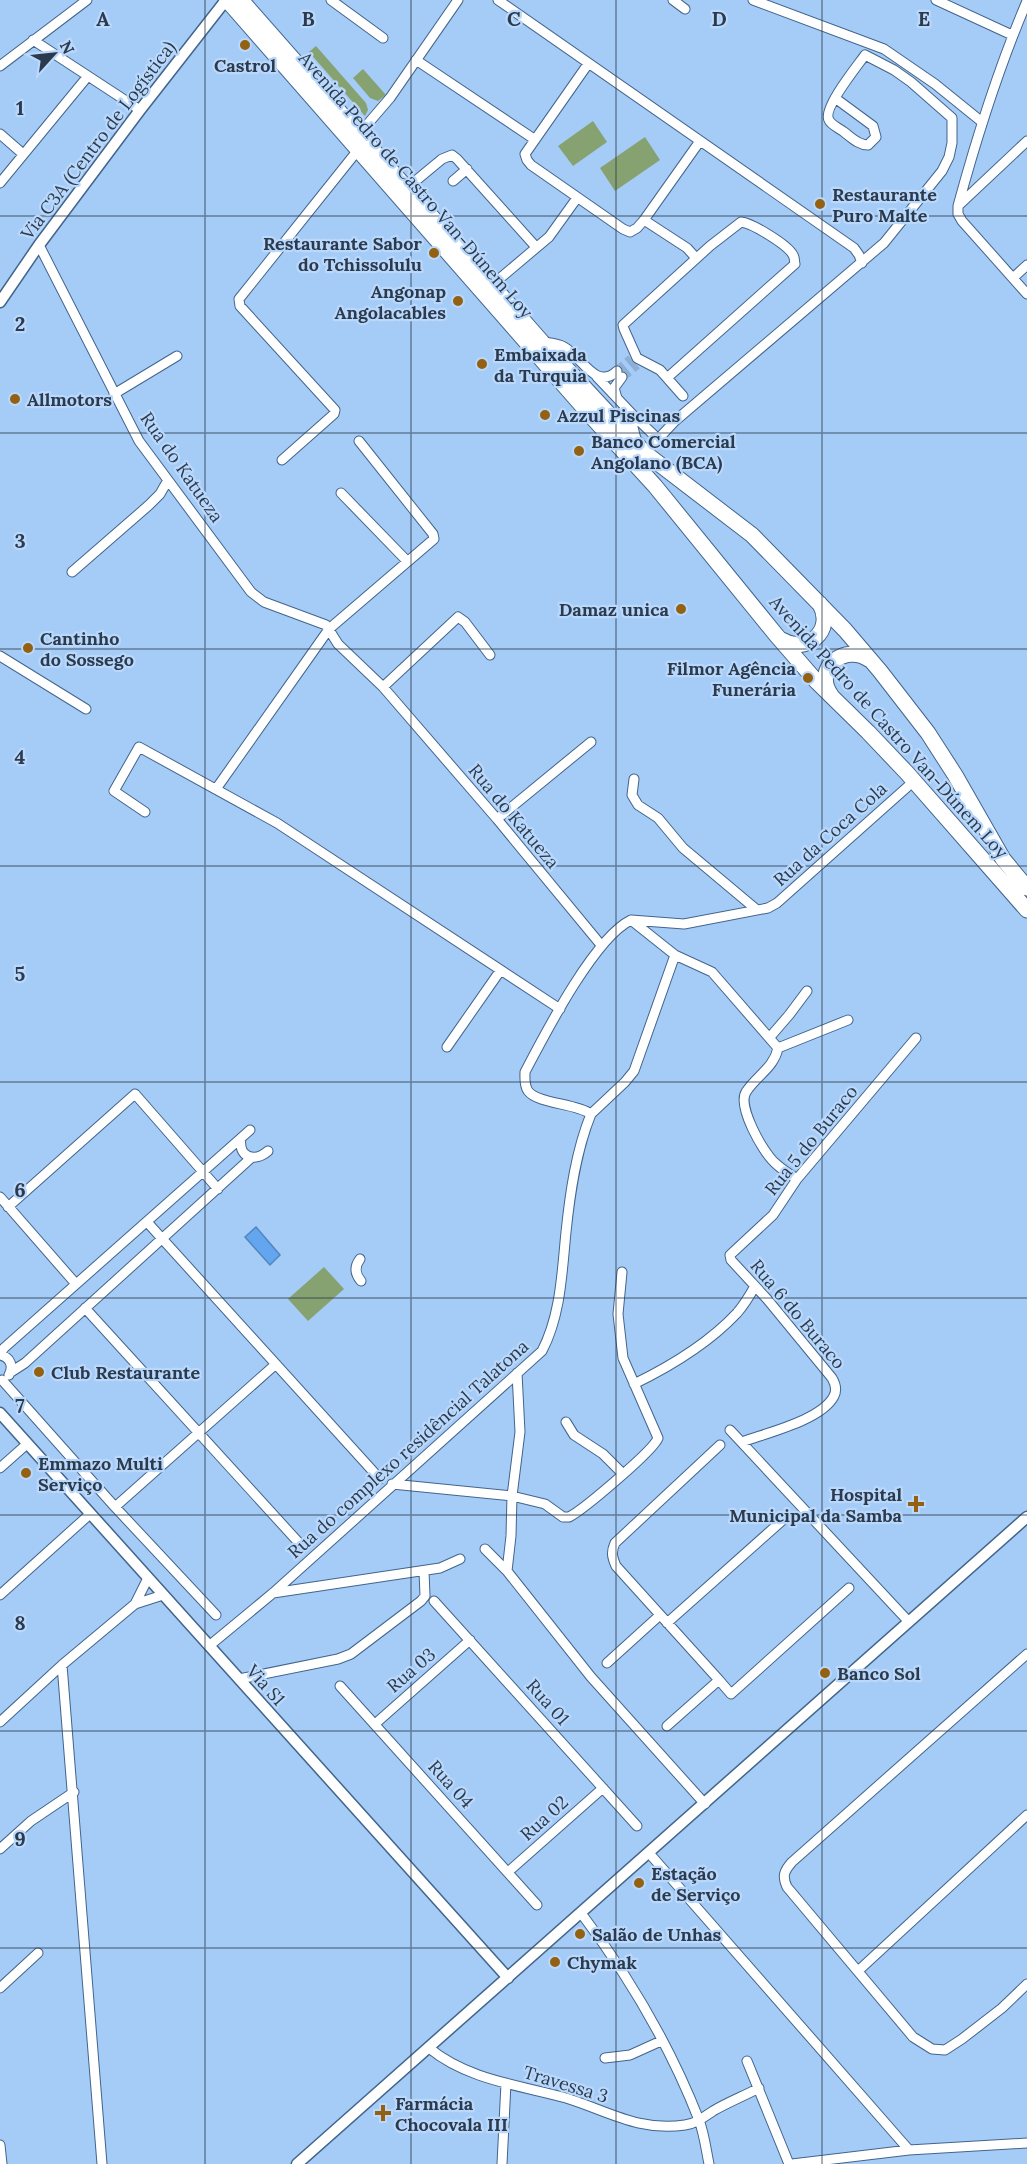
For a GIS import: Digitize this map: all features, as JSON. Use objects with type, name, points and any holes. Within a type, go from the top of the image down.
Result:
[{"type":"highway","name":"Avenida Pedro de Castro Van-Dúnem Loy","points":[[226,0],[655,486],[777,636],[833,698],[914,781],[1027,910]]},
{"type":"highway","name":"Avenida Pedro de Castro Van-Dúnem Loy","points":[[241,0],[542,342],[641,449],[752,535],[817,599],[872,661],[939,750],[992,842],[1027,888]]},
{"type":"highway","points":[[777,636],[784,642],[796,646],[805,645],[816,639],[823,628],[825,619],[822,606],[817,599]]},
{"type":"highway","points":[[833,698],[826,682],[827,672],[834,661],[846,654],[855,653],[872,661]]},
{"type":"street","points":[[0,66],[87,0]]},
{"type":"street","name":"Via C3A (Centro de Logística)","points":[[1,298],[140,110],[226,0]]},
{"type":"street","points":[[331,0],[383,38]]},
{"type":"street","points":[[359,134],[390,98],[458,0]]},
{"type":"street","points":[[498,0],[854,248],[862,263]]},
{"type":"street","points":[[673,0],[685,9]]},
{"type":"street","points":[[753,0],[884,49],[935,84],[982,122]]},
{"type":"street","points":[[936,0],[1012,35]]},
{"type":"street","points":[[1027,1],[1012,35],[982,122],[957,214],[1027,294]]},
{"type":"street","points":[[33,40],[140,110]]},
{"type":"street","points":[[597,377],[607,378],[620,374],[614,388],[617,399],[633,428],[641,449],[658,439],[675,421],[884,243],[942,171],[949,157],[952,143],[952,118],[902,76],[865,55],[835,98],[827,113],[828,120],[861,144],[872,143],[876,133],[873,126],[835,98]]},
{"type":"street","points":[[416,60],[534,139]]},
{"type":"street","points":[[588,64],[525,154],[526,160],[577,198],[630,232],[644,220],[699,141]]},
{"type":"street","points":[[0,183],[88,76]]},
{"type":"street","points":[[0,134],[23,154]]},
{"type":"street","points":[[958,206],[1027,141]]},
{"type":"street","points":[[282,460],[334,414],[335,410],[240,306],[239,299],[358,150]]},
{"type":"street","points":[[407,188],[446,157],[452,155],[536,247]]},
{"type":"street","points":[[968,168],[984,180]]},
{"type":"street","points":[[453,181],[467,169]]},
{"type":"street","points":[[492,285],[549,237],[577,198]]},
{"type":"street","points":[[644,220],[687,248],[696,258]]},
{"type":"street","points":[[667,378],[795,264],[794,256],[789,249],[754,226],[741,222],[696,258],[623,325],[636,360],[654,366],[683,396]]},
{"type":"street","name":"Rua do Katueza","points":[[39,245],[139,441],[251,592],[264,602],[326,625],[330,629],[338,644],[383,687],[497,819],[601,945]]},
{"type":"street","points":[[1013,278],[1027,265]]},
{"type":"street","points":[[542,342],[563,346],[658,439]]},
{"type":"street","points":[[114,394],[177,356]]},
{"type":"street","points":[[216,789],[330,629],[434,539],[433,534],[359,441]]},
{"type":"street","points":[[72,572],[149,505],[160,494],[168,480]]},
{"type":"street","points":[[341,493],[407,561]]},
{"type":"street","points":[[383,687],[458,618],[465,622],[490,655]]},
{"type":"street","points":[[0,656],[86,709]]},
{"type":"street","points":[[497,819],[591,742]]},
{"type":"street","points":[[145,812],[114,791],[139,747],[277,824],[560,1009]]},
{"type":"street","points":[[634,779],[632,795],[638,805],[658,818],[683,848],[757,910]]},
{"type":"street","name":"Rua da Coca Cola","points":[[632,920],[684,924],[757,910],[777,903],[914,781]]},
{"type":"street","points":[[675,955],[634,1071],[626,1082],[591,1114],[577,1107],[536,1097],[527,1090],[524,1082],[525,1072],[560,1009],[601,945],[632,920],[675,955],[712,972],[770,1037],[777,1048],[776,1056],[744,1094],[744,1100],[749,1120],[765,1151],[773,1162],[797,1179]]},
{"type":"street","points":[[447,1047],[500,971]]},
{"type":"street","points":[[770,1037],[807,991]]},
{"type":"street","points":[[777,1048],[849,1020]]},
{"type":"street","name":"Rua 5 do Buraco","points":[[730,1258],[735,1249],[772,1215],[797,1179],[916,1038]]},
{"type":"street","points":[[8,1207],[135,1094],[218,1189]]},
{"type":"street","name":"Rua do complexo residêncial Talatona","points":[[209,1646],[273,1593],[542,1351],[551,1329],[561,1284],[574,1177],[591,1114]]},
{"type":"street","points":[[11,1372],[8,1359],[0,1354],[4,1348],[250,1130]]},
{"type":"street","points":[[241,1138],[240,1147],[251,1158]]},
{"type":"street","points":[[216,1615],[1,1380],[25,1363],[251,1158],[260,1157],[268,1151]]},
{"type":"street","points":[[0,1197],[76,1284]]},
{"type":"street","points":[[147,1222],[380,1479]]},
{"type":"street","name":"Rua 6 do Buraco","points":[[730,1258],[832,1378],[835,1389],[834,1396],[812,1416],[742,1442]]},
{"type":"street","points":[[360,1259],[356,1268],[361,1281]]},
{"type":"street","points":[[392,1484],[512,1496],[545,1504],[563,1517],[569,1517],[657,1442],[657,1433],[622,1359],[618,1334],[622,1272]]},
{"type":"street","points":[[634,1384],[662,1371],[711,1335],[739,1311],[755,1286]]},
{"type":"street","points":[[85,1308],[300,1544]]},
{"type":"street","points":[[115,1507],[276,1364]]},
{"type":"street","points":[[507,1570],[512,1496],[520,1432],[517,1373]]},
{"type":"street","name":"Via S1","points":[[0,1413],[508,1978]]},
{"type":"street","points":[[566,1422],[574,1436],[603,1455],[622,1473]]},
{"type":"street","points":[[730,1430],[909,1622]]},
{"type":"street","points":[[0,1468],[27,1444]]},
{"type":"street","points":[[720,1445],[615,1543],[612,1550],[612,1558],[616,1566],[718,1680],[731,1694],[849,1588]]},
{"type":"street","points":[[0,1595],[90,1514]]},
{"type":"street","points":[[297,2164],[1027,1517]]},
{"type":"street","points":[[607,1663],[785,1518]]},
{"type":"street","points":[[485,1549],[507,1570],[591,1677],[705,1804]]},
{"type":"street","points":[[273,1593],[424,1571],[440,1568],[460,1558]]},
{"type":"street","points":[[239,1679],[338,1659],[351,1654],[421,1601],[425,1596],[424,1571]]},
{"type":"street","points":[[135,1604],[148,1578]]},
{"type":"street","points":[[0,1722],[62,1665],[135,1604],[163,1595]]},
{"type":"street","name":"Rua 01","points":[[434,1601],[637,1826]]},
{"type":"street","name":"Rua 03","points":[[375,1724],[470,1640]]},
{"type":"street","points":[[1027,1654],[792,1862],[783,1876],[787,1887],[913,2037],[932,2049],[945,2050],[962,2039],[1002,2008],[1027,1984]]},
{"type":"street","points":[[62,1665],[74,1791],[102,2164]]},
{"type":"street","points":[[667,1726],[718,1680]]},
{"type":"street","name":"Rua 04","points":[[340,1686],[537,1905]]},
{"type":"street","name":"Rua 02","points":[[508,1872],[603,1788]]},
{"type":"street","points":[[0,1849],[31,1821],[74,1791]]},
{"type":"street","points":[[858,1971],[1027,1815]]},
{"type":"street","points":[[649,1853],[909,2150]]},
{"type":"street","points":[[581,1914],[624,1973],[662,2041],[699,2121],[709,2164]]},
{"type":"street","points":[[0,1988],[38,1953]]},
{"type":"street","points":[[605,2058],[630,2055],[662,2041]]},
{"type":"street","name":"Travessa 3","points":[[429,2048],[453,2065],[475,2074],[581,2103],[634,2123],[662,2127],[688,2125],[699,2121]]},
{"type":"street","points":[[747,2061],[791,2164],[909,2150],[1027,2143]]},
{"type":"street","points":[[502,2164],[506,2083]]},
{"type":"street","points":[[699,2121],[713,2111],[759,2088]]},
{"type":"street","points":[[0,2145],[2,2164]]},
{"type":"green space","points":[[316,46],[366,103],[368,110],[365,116],[309,52]]},
{"type":"green space","points":[[363,69],[386,95],[378,101],[370,98],[353,78]]},
{"type":"green space","points":[[593,121],[607,142],[573,166],[558,146]]},
{"type":"green space","points":[[645,137],[660,160],[615,191],[600,168]]},
{"type":"green space","points":[[324,1267],[344,1289],[308,1321],[288,1299]]},
{"type":"water","points":[[256,1227],[280,1255],[270,1265],[245,1237]]},
{"type":"tunnel","points":[[617,371],[631,359]]},
{"type":"tunnel","points":[[622,377],[637,365]]},
{"type":"place","name":"Castrol","points":[[245,45]]},
{"type":"place","name":"Restaurante Puro Malte","points":[[820,204]]},
{"type":"place","name":"Restaurante Sabor do Tchissolulu","points":[[434,253]]},
{"type":"place","name":"Angonap Angolacables","points":[[458,301]]},
{"type":"place","name":"Embaixada da Turquia","points":[[482,364]]},
{"type":"place","name":"Allmotors","points":[[15,399]]},
{"type":"place","name":"Azzul Piscinas","points":[[545,415]]},
{"type":"place","name":"Banco Comercial Angolano (BCA)","points":[[579,451]]},
{"type":"place","name":"Damaz unica","points":[[681,609]]},
{"type":"place","name":"Cantinho do Sossego","points":[[28,648]]},
{"type":"place","name":"Filmor Agência Funerária","points":[[808,678]]},
{"type":"place","name":"Club Restaurante","points":[[39,1372]]},
{"type":"place","name":"Emmazo Multi Serviço","points":[[26,1473]]},
{"type":"place","name":"Hospital Municipal da Samba","points":[[916,1504]]},
{"type":"place","name":"Banco Sol","points":[[825,1673]]},
{"type":"place","name":"Estação de Serviço","points":[[639,1883]]},
{"type":"place","name":"Salão de Unhas","points":[[580,1934]]},
{"type":"place","name":"Chymak","points":[[555,1962]]},
{"type":"place","name":"Farmácia Chocovala III","points":[[383,2113]]}]
